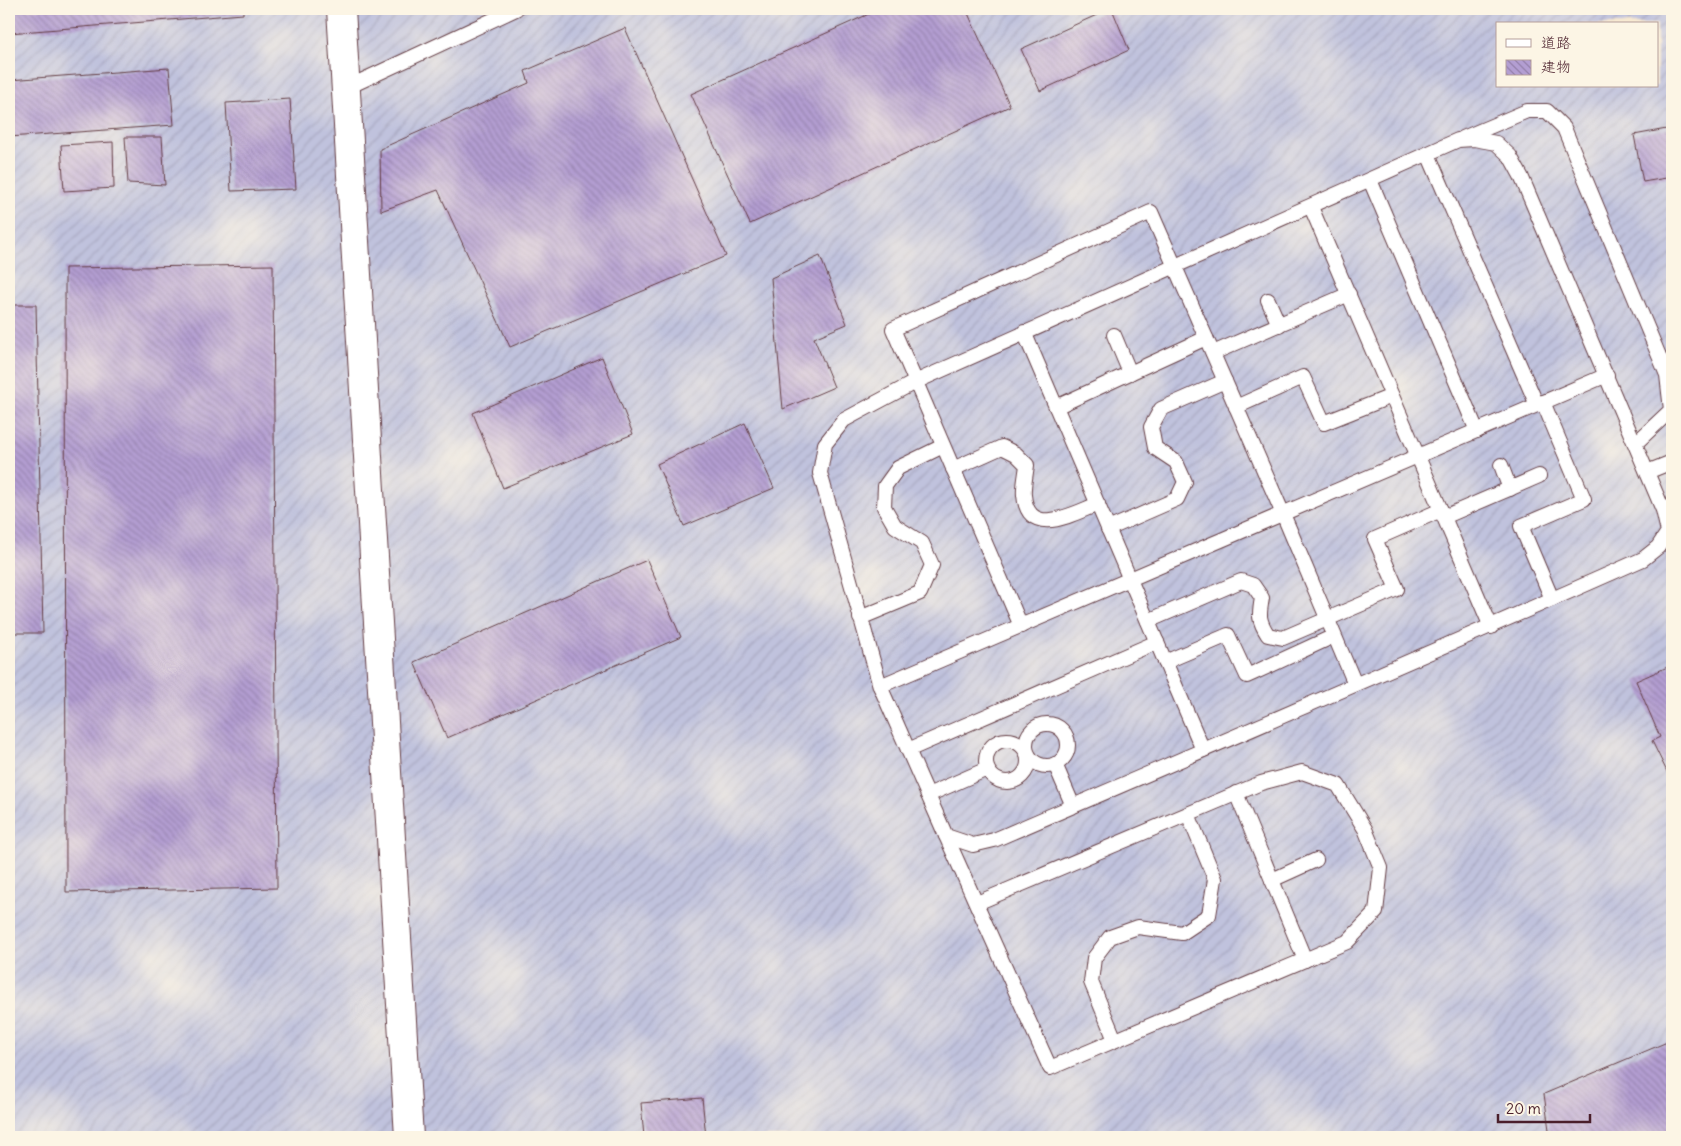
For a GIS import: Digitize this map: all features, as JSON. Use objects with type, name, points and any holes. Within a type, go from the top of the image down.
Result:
[{"type":"street","points":[[341,9],[409,1137]]},
{"type":"lane","points":[[346,88],[516,9]]},
{"type":"lane","points":[[978,903],[1260,783],[1302,772],[1338,785],[1365,828],[1381,868],[1376,912],[1347,942],[1050,1068],[880,686],[820,473],[825,444],[844,420],[915,382],[1024,332],[1311,207],[1458,140],[1527,111],[1547,111],[1564,128],[1667,375],[1671,410],[1636,443]]},
{"type":"lane","points":[[946,836],[973,845],[994,840],[1491,627],[1643,559],[1658,546],[1668,532],[1663,510],[1525,185],[1510,156],[1496,143],[1474,139],[1458,140]]},
{"type":"lane","points":[[1428,154],[1584,499],[1521,526],[1552,599]]},
{"type":"lane","points":[[1370,180],[1477,431]]},
{"type":"lane","points":[[1311,207],[1491,627]]},
{"type":"lane","points":[[1021,626],[892,329],[1151,212],[1355,684]]},
{"type":"lane","points":[[1213,353],[1349,294]]},
{"type":"lane","points":[[1268,300],[1279,325]]},
{"type":"lane","points":[[1024,332],[1203,750]]},
{"type":"lane","points":[[1114,335],[1130,373]]},
{"type":"lane","points":[[1056,407],[1206,338]]},
{"type":"lane","points":[[880,686],[1607,375]]},
{"type":"lane","points":[[1236,406],[1303,377],[1324,424],[1392,396]]},
{"type":"lane","points":[[1108,529],[1177,499],[1185,482],[1176,462],[1155,448],[1151,427],[1161,408],[1225,381]]},
{"type":"lane","points":[[860,618],[920,593],[932,565],[922,544],[895,526],[884,507],[885,486],[898,468],[943,446]]},
{"type":"lane","points":[[953,469],[1002,448],[1016,454],[1027,465],[1023,493],[1025,505],[1030,514],[1041,520],[1053,522],[1098,504]]},
{"type":"lane","points":[[1647,472],[1672,462]]},
{"type":"lane","points":[[1501,465],[1510,489]]},
{"type":"lane","points":[[1148,621],[1241,581],[1253,585],[1262,598],[1259,613],[1260,624],[1268,635],[1283,638],[1397,590],[1375,539],[1540,476]]},
{"type":"lane","points":[[1165,662],[1228,635],[1247,676],[1334,636]]},
{"type":"lane","points":[[908,750],[1157,642]]},
{"type":"lane","points":[[1055,764],[1049,766],[1036,763],[1027,753],[1023,746],[1010,740],[996,743],[987,754],[986,762],[990,774],[1002,782],[1015,781],[1021,777],[1028,766],[1027,753],[1025,746],[1030,732],[1042,724],[1049,723],[1056,725],[1066,736],[1068,742],[1065,755],[1055,764]]},
{"type":"lane","points":[[1055,764],[1073,806]]},
{"type":"lane","points":[[928,795],[987,769]]},
{"type":"lane","points":[[1236,793],[1305,960]]},
{"type":"lane","points":[[1115,1040],[1091,982],[1094,958],[1110,937],[1138,928],[1182,933],[1209,915],[1215,880],[1188,814]]},
{"type":"lane","points":[[1272,880],[1316,860]]},
{"type":"shaded area","points":[[9,9],[1672,9],[1672,1137],[9,1137]]},
{"type":"building","points":[[9,9],[243,9],[243,14],[9,33]]},
{"type":"building","points":[[880,9],[966,9],[1010,106],[750,224],[691,94]]},
{"type":"building","points":[[1112,9],[1129,50],[1040,91],[1021,49]]},
{"type":"building","points":[[625,28],[726,256],[510,347],[438,190],[381,211],[380,149],[529,83],[525,71]]},
{"type":"building","points":[[169,68],[174,125],[9,137],[9,80]]},
{"type":"building","points":[[290,99],[296,189],[231,191],[226,103]]},
{"type":"building","points":[[1672,128],[1672,177],[1643,182],[1634,135]]},
{"type":"building","points":[[125,137],[162,137],[165,185],[128,183]]},
{"type":"building","points":[[113,142],[114,188],[64,191],[61,145]]},
{"type":"building","points":[[820,256],[847,324],[814,338],[834,387],[783,409],[771,278]]},
{"type":"building","points":[[273,265],[277,888],[66,892],[65,268]]},
{"type":"building","points":[[9,305],[36,305],[43,633],[9,633]]},
{"type":"building","points":[[602,357],[633,434],[503,488],[473,413]]},
{"type":"building","points":[[745,423],[774,488],[684,526],[657,464]]},
{"type":"building","points":[[647,560],[681,637],[447,738],[414,662]]},
{"type":"building","points":[[1672,665],[1672,782],[1652,741],[1660,737],[1636,681]]},
{"type":"building","points":[[1672,1040],[1672,1137],[1550,1137],[1544,1094]]},
{"type":"building","points":[[702,1098],[706,1137],[644,1137],[641,1103]]}]
